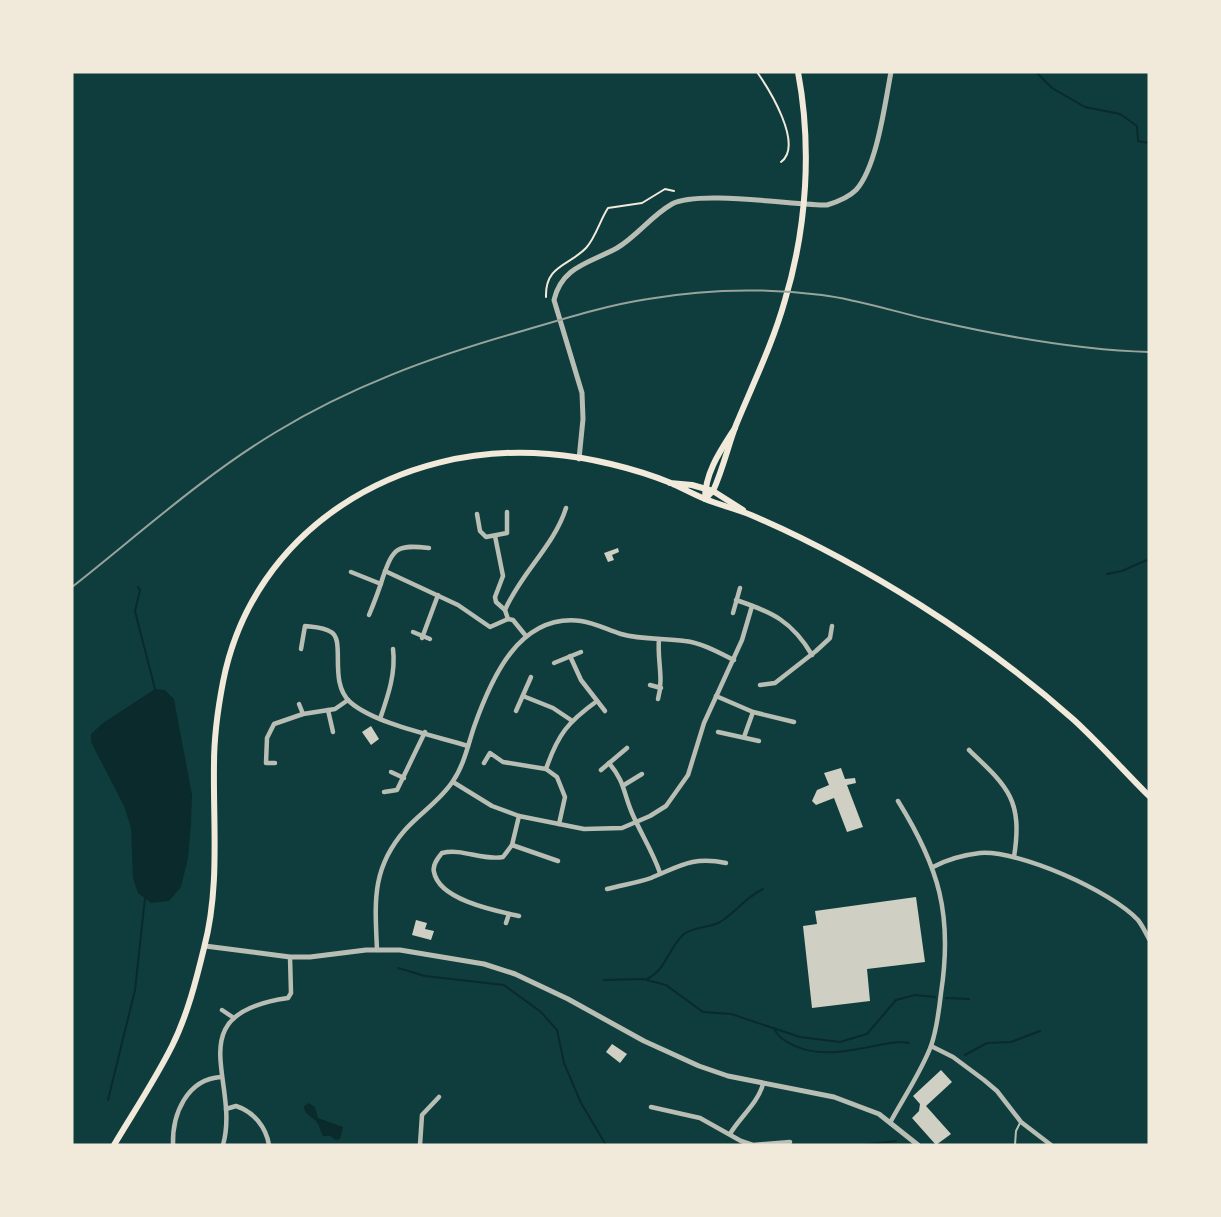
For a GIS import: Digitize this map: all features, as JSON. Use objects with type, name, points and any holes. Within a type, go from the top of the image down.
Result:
[{"type":"main road","points":[[705,499],[713,491],[735,428],[768,351],[785,302],[796,256],[804,201],[805,141],[798,72]]},
{"type":"main road","points":[[705,499],[705,487],[716,458],[735,428]]},
{"type":"main road","points":[[114,1145],[172,1046],[205,946],[213,886],[214,761],[224,681],[244,619],[275,570],[303,537],[338,506],[372,486],[414,469],[441,461],[492,453],[542,454],[579,459],[670,483],[705,487],[748,513],[894,590],[993,655],[1074,720],[1149,796]]},
{"type":"main road","points":[[670,483],[705,499],[748,513]]},
{"type":"street","points":[[579,459],[583,419],[582,393],[554,300],[556,289],[564,277],[618,247],[661,211],[675,203],[706,198],[827,205],[841,201],[855,192],[866,176],[878,137],[891,72]]},
{"type":"street","points":[[505,610],[520,582],[562,522],[566,508]]},
{"type":"street","points":[[477,514],[480,531],[486,537],[507,533],[508,512]]},
{"type":"street","points":[[495,536],[503,576],[495,597],[496,602],[505,610],[508,620]]},
{"type":"street","points":[[369,615],[391,555],[412,546],[429,548]]},
{"type":"street","points":[[385,571],[471,612],[490,627],[513,620],[526,636]]},
{"type":"street","points":[[351,572],[381,584]]},
{"type":"street","points":[[733,613],[740,588]]},
{"type":"street","points":[[422,637],[438,595]]},
{"type":"street","points":[[737,600],[776,616],[794,629],[812,655]]},
{"type":"street","points":[[453,782],[492,806],[519,816],[584,829],[622,828],[666,806],[692,766],[704,723],[734,660],[752,606]]},
{"type":"street","points":[[377,950],[376,890],[381,865],[405,830],[428,811],[453,782],[480,710],[505,660],[526,636],[542,626],[580,621],[622,634],[688,641],[734,660]]},
{"type":"street","points":[[301,649],[304,626],[330,630],[338,644],[339,684],[348,700],[380,719],[468,746]]},
{"type":"street","points":[[760,685],[775,683],[812,655],[830,638],[832,626]]},
{"type":"street","points":[[413,632],[430,639]]},
{"type":"street","points":[[658,699],[662,674],[657,653],[659,639]]},
{"type":"street","points":[[380,719],[398,662],[393,649]]},
{"type":"street","points":[[554,663],[581,653]]},
{"type":"street","points":[[570,656],[582,680],[605,711]]},
{"type":"street","points":[[516,711],[531,677]]},
{"type":"street","points":[[650,685],[661,688]]},
{"type":"street","points":[[523,696],[553,708],[571,720]]},
{"type":"street","points":[[716,696],[753,712],[793,722]]},
{"type":"street","points":[[275,763],[267,763],[267,738],[271,727],[303,714],[335,709],[348,700]]},
{"type":"street","points":[[546,769],[552,751],[571,720],[597,701]]},
{"type":"street","points":[[299,704],[303,714]]},
{"type":"street","points":[[328,710],[333,732]]},
{"type":"street","points":[[744,737],[753,712]]},
{"type":"street","points":[[384,792],[397,790],[425,732]]},
{"type":"street","points":[[722,735],[759,741]]},
{"type":"street","points":[[601,770],[627,748]]},
{"type":"street","points":[[969,750],[1010,793],[1017,819],[1014,857]]},
{"type":"street","points":[[484,763],[488,751],[503,762],[546,769],[558,778],[565,797],[559,824]]},
{"type":"street","points":[[609,763],[624,785],[626,798],[652,850],[660,873]]},
{"type":"street","points":[[391,772],[404,778]]},
{"type":"street","points":[[624,785],[642,774]]},
{"type":"street","points":[[891,1121],[930,1046],[944,970],[946,929],[933,867],[919,835],[898,801]]},
{"type":"street","points":[[519,816],[512,845],[503,858],[493,859],[452,850],[442,853],[433,872],[439,883],[471,904],[519,916]]},
{"type":"street","points":[[512,845],[558,862]]},
{"type":"street","points":[[933,867],[951,858],[981,853],[1014,857],[1075,879],[1111,900],[1138,920],[1149,939]]},
{"type":"street","points":[[607,889],[649,879],[685,862],[710,859],[726,863]]},
{"type":"street","points":[[506,923],[509,914]]},
{"type":"street","points":[[205,946],[290,957],[400,950],[484,964],[516,974],[568,999],[667,1053],[728,1076],[834,1097],[870,1110],[891,1121],[918,1145]]},
{"type":"street","points":[[223,1145],[226,1109],[219,1054],[223,1033],[234,1018],[250,1009],[288,998],[291,993],[290,957]]},
{"type":"street","points":[[222,1010],[234,1018]]},
{"type":"street","points":[[930,1046],[953,1057],[984,1080],[997,1091],[1021,1122],[1051,1145]]},
{"type":"street","points":[[173,1145],[173,1134],[181,1107],[191,1087],[206,1078],[221,1077]]},
{"type":"street","points":[[730,1134],[760,1096],[763,1084]]},
{"type":"street","points":[[420,1145],[417,1135],[422,1115],[439,1097]]},
{"type":"street","points":[[226,1109],[236,1106],[253,1115],[268,1135],[267,1145]]},
{"type":"street","points":[[654,1109],[701,1118],[753,1145],[790,1144],[790,1135]]},
{"type":"lane","points":[[1015,1145],[1016,1130],[1021,1122]]},
{"type":"path","points":[[757,72],[775,99],[785,128],[789,150],[786,159],[781,163]]},
{"type":"path","points":[[546,297],[547,286],[554,271],[585,249],[608,208],[642,202],[664,189],[674,191]]},
{"type":"water","points":[[155,689],[165,690],[174,699],[192,795],[188,858],[181,887],[169,901],[151,903],[138,893],[133,878],[131,828],[124,806],[91,742],[91,734]]},
{"type":"water","points":[[309,1103],[315,1107],[318,1118],[343,1127],[340,1139],[323,1136],[316,1121],[305,1112],[304,1106]]},
{"type":"building","points":[[618,548],[619,552],[612,555],[614,560],[608,562],[604,553]]},
{"type":"building","points":[[371,726],[379,739],[371,745],[362,732]]},
{"type":"building","points":[[841,768],[845,779],[855,778],[856,783],[847,785],[863,827],[847,832],[834,798],[816,805],[812,801],[817,790],[829,785],[824,773]]},
{"type":"building","points":[[916,897],[925,962],[867,969],[870,1001],[812,1008],[803,926],[817,924],[815,911]]},
{"type":"building","points":[[416,920],[427,923],[425,929],[434,931],[431,940],[412,935]]},
{"type":"building","points":[[612,1044],[627,1054],[620,1063],[606,1052]]},
{"type":"building","points":[[941,1070],[952,1082],[926,1106],[951,1134],[936,1145],[912,1118],[919,1111],[920,1104],[913,1096]]},
{"type":"waterway","points":[[1036,72],[1052,88],[1085,107],[1120,114],[1137,126],[1138,141],[1149,143]]},
{"type":"waterway","points":[[1107,574],[1122,571],[1149,559]]},
{"type":"waterway","points":[[138,587],[140,590],[135,611],[155,689]]},
{"type":"waterway","points":[[647,979],[659,970],[684,934],[720,922],[763,889]]},
{"type":"waterway","points":[[108,1100],[135,990],[145,898]]},
{"type":"waterway","points":[[398,968],[425,976],[504,985],[541,1012],[557,1030],[564,1063],[581,1103],[606,1145]]},
{"type":"waterway","points":[[604,980],[643,979],[666,985],[703,1012],[731,1014],[800,1037],[840,1042],[867,1034],[896,1000],[915,995],[935,997]]},
{"type":"waterway","points":[[946,998],[969,999]]},
{"type":"waterway","points":[[774,1028],[787,1042],[816,1052],[841,1052],[890,1043],[909,1043]]},
{"type":"waterway","points":[[965,1055],[987,1043],[1011,1042],[1040,1031]]},
{"type":"waterway","points":[[860,1145],[896,1141]]},
{"type":"railway","points":[[72,587],[223,467],[276,432],[332,401],[391,375],[481,343],[631,302],[713,291],[822,295],[1015,337],[1068,346],[1149,352]]}]
